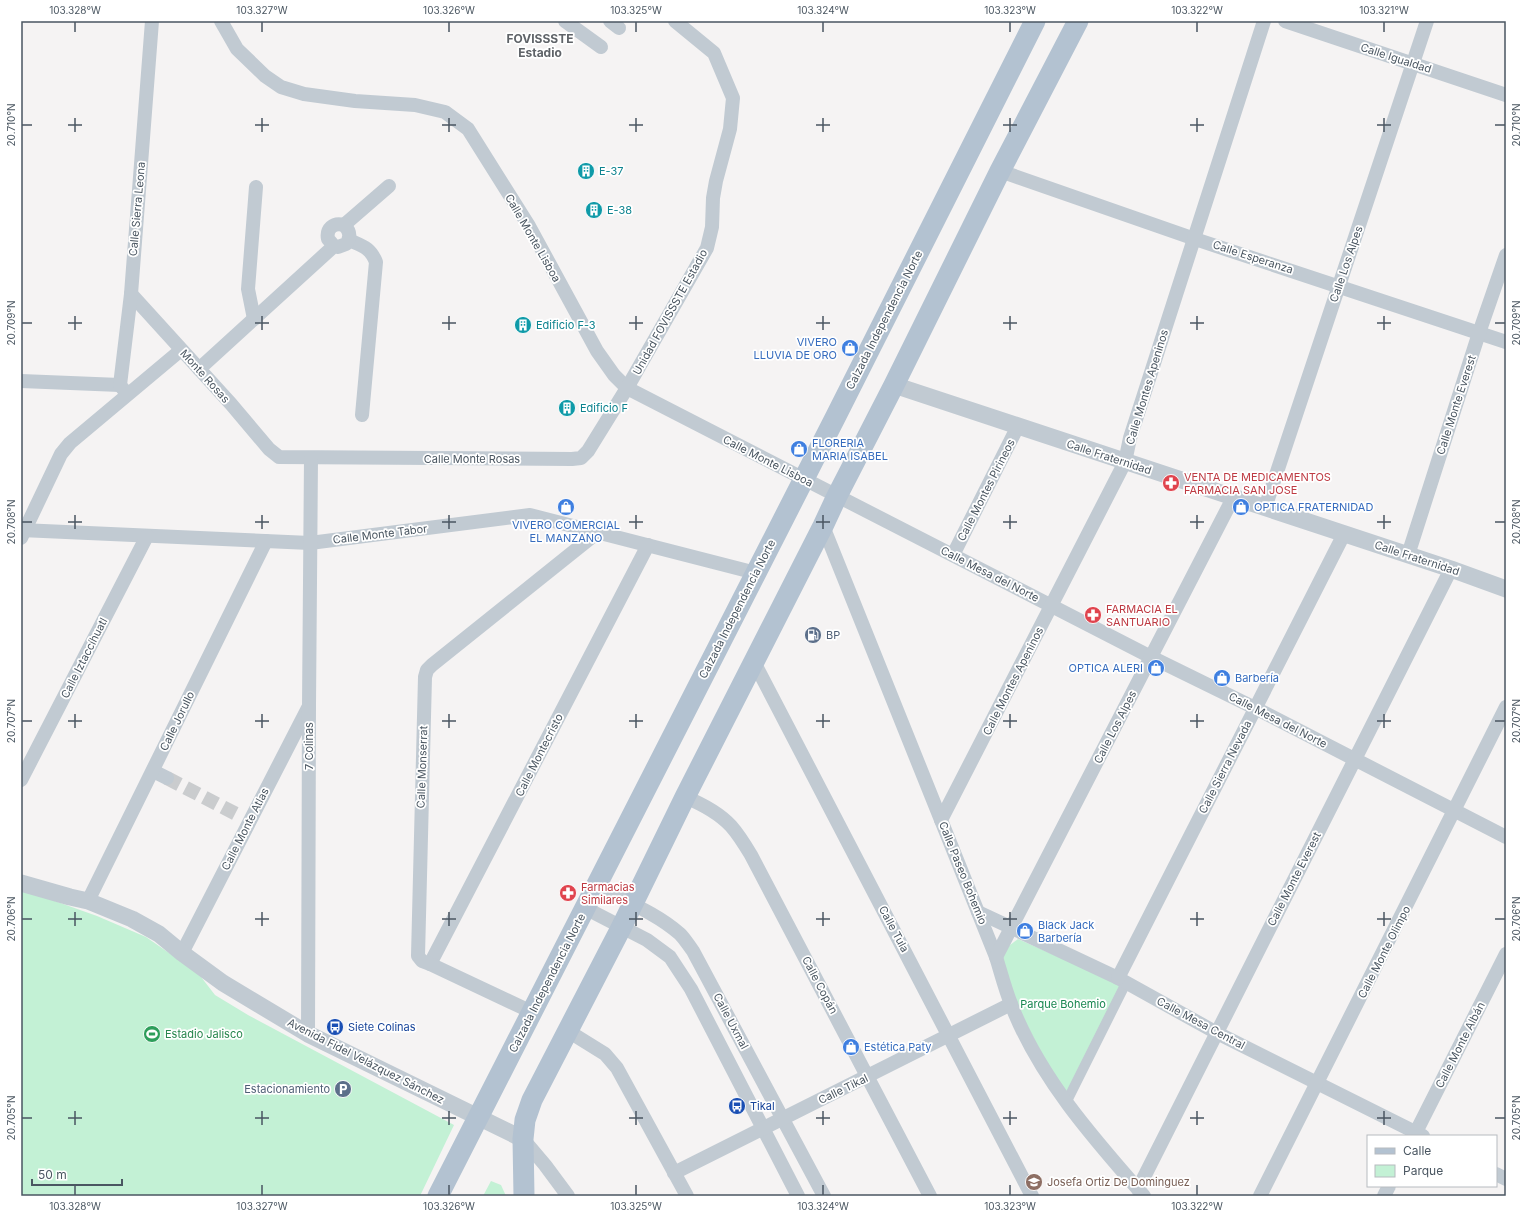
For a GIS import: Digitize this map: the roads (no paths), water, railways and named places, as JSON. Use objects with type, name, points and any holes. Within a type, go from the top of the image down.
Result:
[{"type":"main road","name":"Calzada Independencia Norte","points":[[438,1196],[756,573],[1035,21]]},
{"type":"main road","points":[[524,1196],[523,1139],[525,1120],[532,1100],[621,928],[685,797],[823,526],[1000,172],[1078,21]]},
{"type":"street","name":"Calle Sierra Leona","points":[[124,390],[152,21]]},
{"type":"street","name":"Calle Monte Lisboa","points":[[222,21],[237,49],[265,76],[281,87],[304,94],[355,101],[423,107],[445,112],[468,129],[529,226],[597,351],[614,375],[628,388],[837,496]]},
{"type":"street","name":"Unidad FOVISSSTE Estadio","points":[[628,388],[707,248],[712,227],[713,198],[716,181],[730,129],[733,98],[714,53],[674,21]]},
{"type":"street","name":"Calle Montes Apeninos","points":[[941,820],[1125,462],[1130,438],[1264,21]]},
{"type":"street","name":"Calle Igualdad","points":[[1285,21],[1506,95]]},
{"type":"street","name":"Calle Los Alpes","points":[[1264,508],[1428,21]]},
{"type":"street","points":[[569,22],[601,47]]},
{"type":"street","name":"Calle Esperanza","points":[[1000,172],[1195,239],[1506,342]]},
{"type":"street","points":[[334,246],[328,239],[328,230],[335,224],[344,225],[389,186]]},
{"type":"street","points":[[254,318],[248,289],[256,187]]},
{"type":"street","points":[[199,369],[334,246],[342,246],[349,240],[349,232],[344,225]]},
{"type":"street","points":[[349,240],[367,248],[373,254],[376,262],[362,415]]},
{"type":"street","name":"Calle Monte Everest","points":[[1408,555],[1479,333],[1506,255]]},
{"type":"street","name":"Monte Rosas","points":[[131,294],[199,369],[269,450],[279,457]]},
{"type":"street","points":[[22,533],[61,454],[70,443],[124,390],[181,350]]},
{"type":"street","points":[[21,381],[124,390]]},
{"type":"street","name":"Calle Fraternidad","points":[[894,385],[1451,569],[1506,589]]},
{"type":"street","name":"Calle Monte Rosas","points":[[279,457],[582,458],[628,388]]},
{"type":"street","name":"Calle Montes Pirineos","points":[[953,555],[1018,426]]},
{"type":"street","name":"7 Colinas","points":[[308,1034],[311,458]]},
{"type":"street","name":"Calle Mesa del Norte","points":[[837,496],[1151,657],[1255,708],[1506,836]]},
{"type":"street","name":"Calle Los Alpes","points":[[996,957],[1233,498]]},
{"type":"street","name":"Calle Monte Tabor","points":[[22,533],[147,536],[310,543],[530,515],[756,573]]},
{"type":"street","name":"Calle Paseo Bohemio","points":[[823,526],[996,957],[1011,1004],[1033,1050],[1066,1103],[1106,1154],[1141,1193]]},
{"type":"street","name":"Calle Monserrat","points":[[532,1012],[430,964],[418,956],[425,677],[427,670],[432,665],[598,532]]},
{"type":"street","name":"Calle Sierra Nevada","points":[[1066,1103],[1122,981],[1255,708],[1344,534]]},
{"type":"street","name":"Calle Iztaccíhuatl","points":[[21,780],[147,536]]},
{"type":"street","name":"Calle Jorullo","points":[[88,901],[266,541]]},
{"type":"street","name":"Calle Montecristo","points":[[430,964],[648,545]]},
{"type":"street","name":"Calle Monte Everest","points":[[1141,1193],[1217,1032],[1451,569]]},
{"type":"street","name":"Calle Tula","points":[[754,662],[1032,1196]]},
{"type":"street","name":"Calle Monte Atlas","points":[[182,953],[245,818],[309,706]]},
{"type":"street","name":"Calle Monte Olimpo","points":[[1260,1196],[1506,707]]},
{"type":"street","points":[[153,771],[167,778]]},
{"type":"street","name":"Calle Copán","points":[[685,797],[706,806],[719,814],[731,826],[752,855],[930,1196]]},
{"type":"street","name":"Avenida Fidel Velázquez Sánchez","points":[[21,883],[88,901],[132,919],[159,934],[223,983],[308,1034],[523,1139]]},
{"type":"street","name":"Calle Uxmal","points":[[596,886],[661,920],[681,935],[694,951],[824,1196]]},
{"type":"street","name":"Calle Uxmal","points":[[585,908],[621,928],[647,940],[670,957],[691,989],[798,1196]]},
{"type":"street","name":"Calle Mesa Central","points":[[978,912],[1122,981],[1217,1032],[1417,1135]]},
{"type":"street","name":"Calle Monte Albán","points":[[1417,1135],[1506,954]]},
{"type":"street","name":"Calle Tikal","points":[[674,1173],[1011,1004]]},
{"type":"street","points":[[568,1030],[605,1054],[617,1068],[687,1196]]},
{"type":"street","points":[[523,1139],[568,1196]]},
{"type":"street","points":[[1497,1174],[1506,1179]]},
{"type":"street","points":[[1384,1196],[1388,1187]]},
{"type":"tunnel","points":[[167,778],[240,816]]},
{"type":"place","name":"E-37","points":[[586,171]]},
{"type":"place","name":"E-38","points":[[594,210]]},
{"type":"place","name":"Edificio F-3","points":[[523,325]]},
{"type":"place","name":"VIVERO LLUVIA DE ORO","points":[[850,348]]},
{"type":"place","name":"Edificio F","points":[[567,408]]},
{"type":"place","name":"FLORERIA MARIA ISABEL","points":[[799,449]]},
{"type":"place","name":"VENTA DE MEDICAMENTOS FARMACIA SAN JOSE","points":[[1171,483]]},
{"type":"place","name":"VIVERO COMERCIAL EL MANZANO","points":[[566,507]]},
{"type":"place","name":"OPTICA FRATERNIDAD","points":[[1241,507]]},
{"type":"place","name":"FARMACIA EL SANTUARIO","points":[[1093,615]]},
{"type":"place","name":"BP","points":[[813,635]]},
{"type":"place","name":"OPTICA ALERI","points":[[1156,668]]},
{"type":"place","name":"Barbería","points":[[1222,678]]},
{"type":"place","name":"Farmacias Similares","points":[[568,893]]},
{"type":"place","name":"Black Jack Barbería","points":[[1025,931]]},
{"type":"place","name":"Siete Colinas","points":[[335,1027]]},
{"type":"place","name":"Estadio Jalisco","points":[[152,1034]]},
{"type":"place","name":"Estética Paty","points":[[851,1047]]},
{"type":"place","name":"Estacionamiento","points":[[343,1089]]},
{"type":"place","name":"Tikal","points":[[737,1106]]},
{"type":"place","name":"Josefa Ortiz De Dominguez","points":[[1034,1182]]},
{"type":"district","name":"FOVISSSTE Estadio","points":[[540,46]]},
{"type":"park label","name":"Parque Bohemio","points":[[1063,1004]]}]
